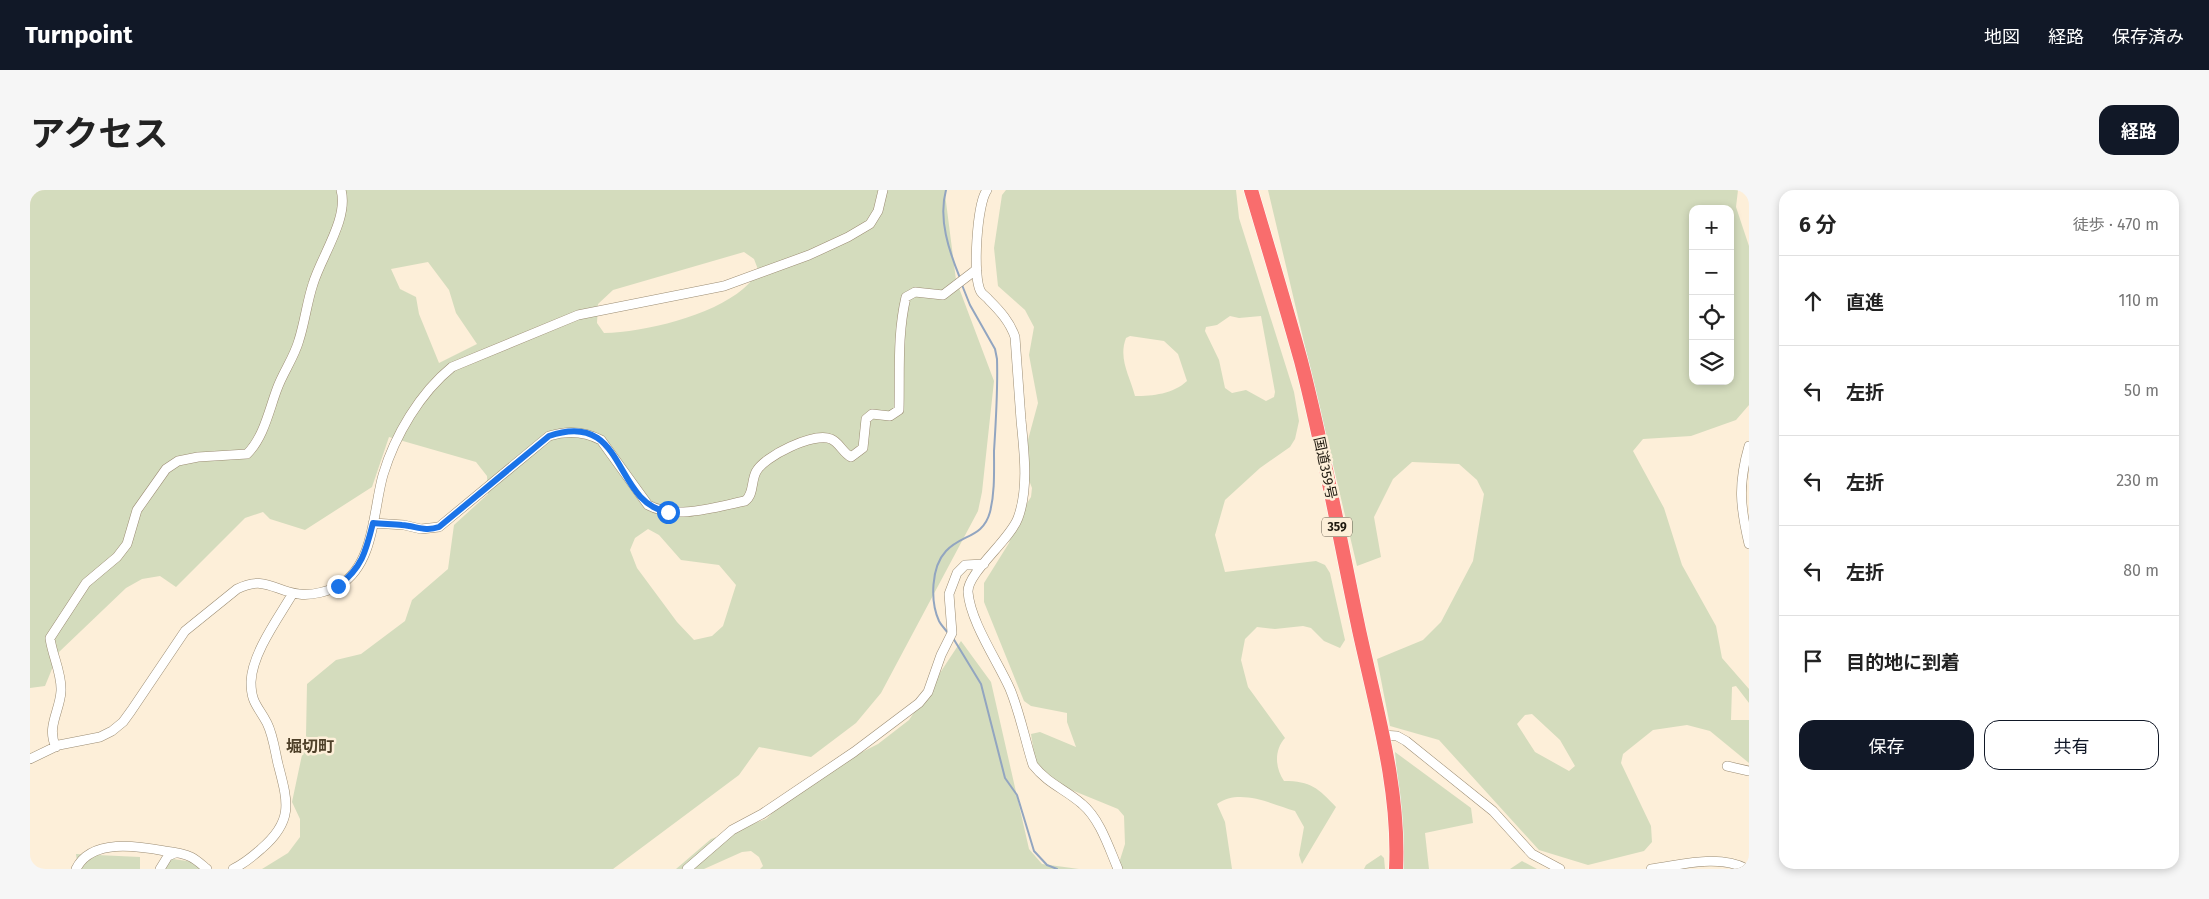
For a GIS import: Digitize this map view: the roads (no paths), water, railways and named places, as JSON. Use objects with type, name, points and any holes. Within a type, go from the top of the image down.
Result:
[{"type":"highway","name":"国道359号","points":[[1251,190],[1301,362],[1382,736],[1392,793],[1397,853],[1396,869]]},
{"type":"street","points":[[56,746],[52,740],[51,728],[59,705],[61,690],[59,672],[50,638],[86,583],[117,557],[127,544],[137,510],[166,469],[178,461],[198,457],[247,454],[253,448],[270,413],[281,379],[293,358],[313,283],[339,222],[343,203],[341,190]]},
{"type":"street","points":[[30,759],[56,746],[100,738],[123,722],[185,631],[237,589],[259,582],[293,593],[315,593],[338,586],[349,578],[357,569],[366,550],[383,474],[397,440],[426,393],[452,367],[578,315],[595,310],[724,286],[809,255],[848,237],[870,224],[878,211],[883,190]]},
{"type":"street","points":[[987,190],[982,196],[980,212],[977,280],[981,292],[1010,324],[1015,337],[1024,476],[1022,503],[1017,520],[969,584],[970,600],[983,636],[1010,690],[1033,765],[1041,775],[1082,804],[1093,817],[1118,869]]},
{"type":"street","points":[[373,523],[404,525],[431,530],[439,527],[549,436],[559,433],[580,432],[590,434],[602,440],[648,505],[668,512],[713,508],[745,501],[751,493],[755,472],[768,459],[796,445],[816,438],[826,437],[833,440],[851,457],[863,448],[866,420],[872,414],[890,416],[899,410],[898,352],[901,320],[906,297],[915,292],[942,295],[976,269]]},
{"type":"street","points":[[1749,446],[1743,468],[1740,495],[1749,544]]},
{"type":"street","points":[[687,869],[732,830],[762,814],[854,752],[919,703],[928,692],[941,655],[952,633],[949,594],[957,573],[965,565],[984,564]]},
{"type":"street","points":[[233,869],[245,862],[274,838],[285,817],[286,802],[282,778],[267,723],[253,702],[251,678],[265,641],[293,593]]},
{"type":"street","points":[[1382,736],[1397,736],[1406,741],[1493,812],[1532,854],[1560,869]]},
{"type":"street","points":[[1727,766],[1749,771]]},
{"type":"street","points":[[76,869],[78,864],[97,850],[139,846],[192,857],[207,869]]},
{"type":"street","points":[[160,869],[168,856],[175,853]]},
{"type":"street","points":[[1651,869],[1713,861],[1736,863],[1747,869]]},
{"type":"waterway","points":[[946,190],[943,212],[944,223],[952,257],[960,278]]},
{"type":"waterway","points":[[948,633],[939,621],[934,604],[933,594],[937,566],[946,551],[977,531],[987,520],[992,504],[994,482],[997,359],[995,349],[970,305],[962,285]]},
{"type":"waterway","points":[[953,638],[981,684],[1005,778],[1017,795],[1034,851],[1047,865],[1057,869]]},
{"type":"district","name":"堀切町","points":[[310,746]]}]
